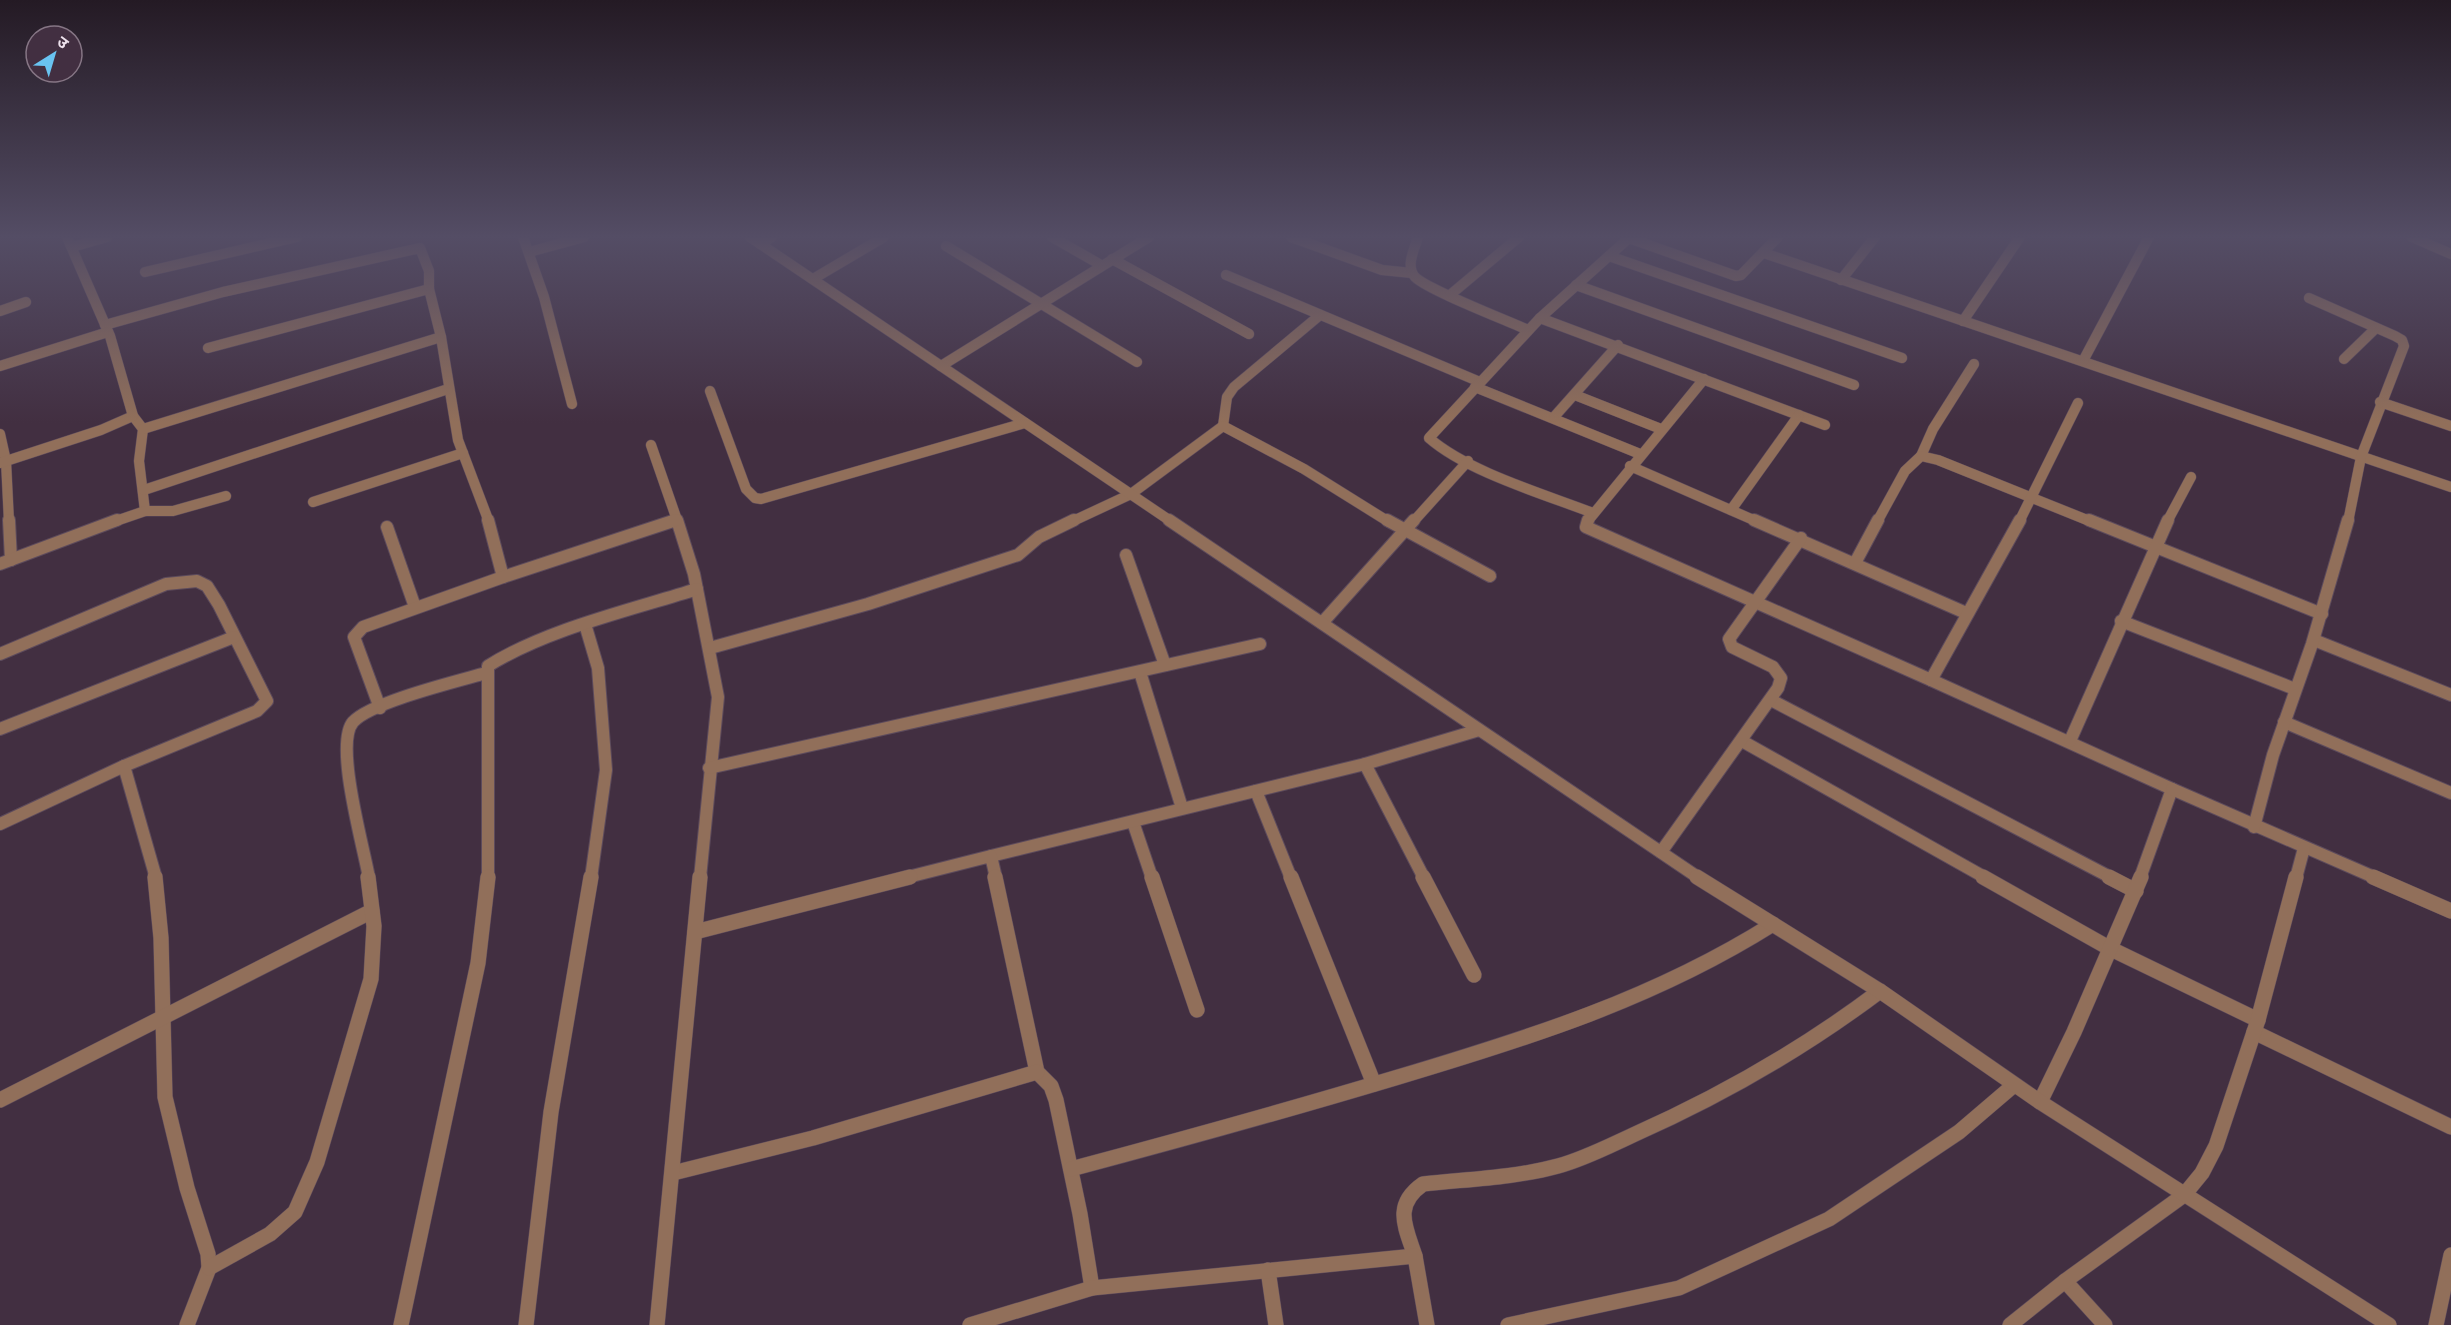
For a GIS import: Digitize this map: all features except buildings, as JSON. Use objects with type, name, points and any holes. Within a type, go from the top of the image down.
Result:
[{"type":"street","points":[[93,299],[106,329],[133,416],[143,429]]},
{"type":"street","points":[[0,366],[201,299]]},
{"type":"street","points":[[208,348],[392,299]]},
{"type":"street","points":[[431,299],[441,337],[448,389],[463,453],[490,524],[503,577]]},
{"type":"street","points":[[542,299],[572,404]]},
{"type":"street","points":[[842,299],[1661,852],[1880,991],[2040,1102],[2389,1325]]},
{"type":"street","points":[[1033,299],[1137,362]]},
{"type":"street","points":[[941,366],[1047,299]]},
{"type":"street","points":[[1185,299],[1249,334]]},
{"type":"street","points":[[1282,299],[1640,454]]},
{"type":"street","points":[[1459,299],[1528,330]]},
{"type":"street","points":[[1561,299],[1528,330],[1429,438],[1441,448],[1468,461],[1593,513]]},
{"type":"street","points":[[1614,299],[1854,385]]},
{"type":"street","points":[[1732,299],[1902,358]]},
{"type":"street","points":[[1896,299],[2451,488]]},
{"type":"street","points":[[1963,321],[1978,299]]},
{"type":"street","points":[[2083,361],[2116,299]]},
{"type":"street","points":[[2254,826],[2284,722],[2314,640],[2348,526],[2361,457],[2380,402],[2404,346],[2399,338],[2311,299]]},
{"type":"street","points":[[0,311],[26,302]]},
{"type":"street","points":[[1223,426],[1227,397],[1234,387],[1320,315]]},
{"type":"street","points":[[1540,318],[1618,345],[1825,425]]},
{"type":"street","points":[[2344,359],[2376,328]]},
{"type":"street","points":[[143,429],[441,337]]},
{"type":"street","points":[[1554,417],[1618,345]]},
{"type":"street","points":[[1855,562],[1905,471],[1921,456],[1933,429],[1974,364]]},
{"type":"street","points":[[1704,379],[1593,513],[1585,525],[1594,533],[2451,911]]},
{"type":"street","points":[[144,490],[448,389]]},
{"type":"street","points":[[710,391],[746,489],[755,498],[761,499],[1025,423]]},
{"type":"street","points":[[1575,395],[1661,429]]},
{"type":"street","points":[[2380,402],[2451,426]]},
{"type":"street","points":[[1931,680],[1966,613],[2032,498],[2078,403]]},
{"type":"street","points":[[1731,510],[1799,415]]},
{"type":"street","points":[[3,462],[102,430],[133,416]]},
{"type":"street","points":[[710,648],[868,604],[1018,555],[1039,537],[1131,494],[1212,431],[1223,426]]},
{"type":"street","points":[[1223,426],[1294,464],[1404,531],[1490,576]]},
{"type":"street","points":[[143,429],[136,454],[144,490],[145,511]]},
{"type":"street","points":[[0,434],[3,462],[5,562],[145,511],[173,511],[226,496]]},
{"type":"street","points":[[651,445],[677,520],[697,589],[718,698],[709,768],[673,1173],[657,1325]]},
{"type":"street","points":[[313,502],[463,453]]},
{"type":"street","points":[[1921,456],[1938,459],[2322,614]]},
{"type":"street","points":[[1322,623],[1468,461]]},
{"type":"street","points":[[1630,466],[1801,538],[1966,613]]},
{"type":"street","points":[[2070,741],[2154,547],[2191,477]]},
{"type":"street","points":[[380,708],[354,637],[363,627],[503,577],[677,520]]},
{"type":"street","points":[[387,526],[415,607]]},
{"type":"street","points":[[1661,852],[1771,700],[1780,683],[1779,675],[1768,665],[1729,643],[1801,538]]},
{"type":"street","points":[[1126,555],[1165,665]]},
{"type":"street","points":[[0,654],[166,584],[192,579],[210,590],[267,697],[265,706],[124,766],[0,824]]},
{"type":"street","points":[[401,1325],[478,963],[488,877],[486,673],[488,666],[504,656],[585,624],[697,589]]},
{"type":"street","points":[[2121,621],[2295,689]]},
{"type":"street","points":[[526,1325],[551,1112],[604,794],[606,770],[598,668],[585,624]]},
{"type":"street","points":[[0,729],[234,637]]},
{"type":"street","points":[[2314,640],[2451,695]]},
{"type":"street","points":[[709,768],[1260,644]]},
{"type":"street","points":[[1140,672],[1182,808]]},
{"type":"street","points":[[209,1268],[282,1225],[295,1212],[309,1183],[335,1104],[371,979],[375,950],[372,911],[369,875],[350,780],[346,740],[350,725],[354,720],[380,708],[486,673]]},
{"type":"street","points":[[1771,700],[2136,891]]},
{"type":"street","points":[[2284,722],[2451,793]]},
{"type":"street","points":[[695,932],[1182,808],[1365,764],[1479,730]]},
{"type":"street","points":[[1742,741],[2109,948],[2451,1127]]},
{"type":"street","points":[[1365,764],[1474,975]]},
{"type":"street","points":[[124,766],[156,879],[161,938],[165,1097],[187,1188],[208,1254],[209,1268],[187,1325]]},
{"type":"street","points":[[2040,1102],[2074,1032],[2136,891],[2172,789]]},
{"type":"street","points":[[1256,791],[1374,1084]]},
{"type":"street","points":[[1134,822],[1197,1011]]},
{"type":"street","points":[[2010,1325],[2184,1195],[2202,1173],[2216,1146],[2256,1026],[2304,848]]},
{"type":"street","points":[[991,856],[1037,1072],[1051,1086],[1056,1100],[1092,1288]]},
{"type":"street","points":[[0,1100],[372,911]]},
{"type":"street","points":[[1071,1169],[1176,1142],[1580,1020],[1706,966],[1773,924]]},
{"type":"street","points":[[1427,1325],[1415,1256],[1403,1216],[1403,1205],[1410,1191],[1423,1184],[1549,1168],[1588,1155],[1716,1097],[1841,1022],[1880,991]]},
{"type":"street","points":[[673,1173],[813,1138],[1037,1072]]},
{"type":"street","points":[[1508,1325],[1679,1288],[1829,1220],[1959,1132],[2014,1085]]},
{"type":"street","points":[[2436,1325],[2451,1255]]},
{"type":"street","points":[[970,1325],[1092,1288],[1415,1256]]},
{"type":"street","points":[[1268,1270],[1276,1325]]},
{"type":"street","points":[[2066,1281],[2105,1325]]}]
